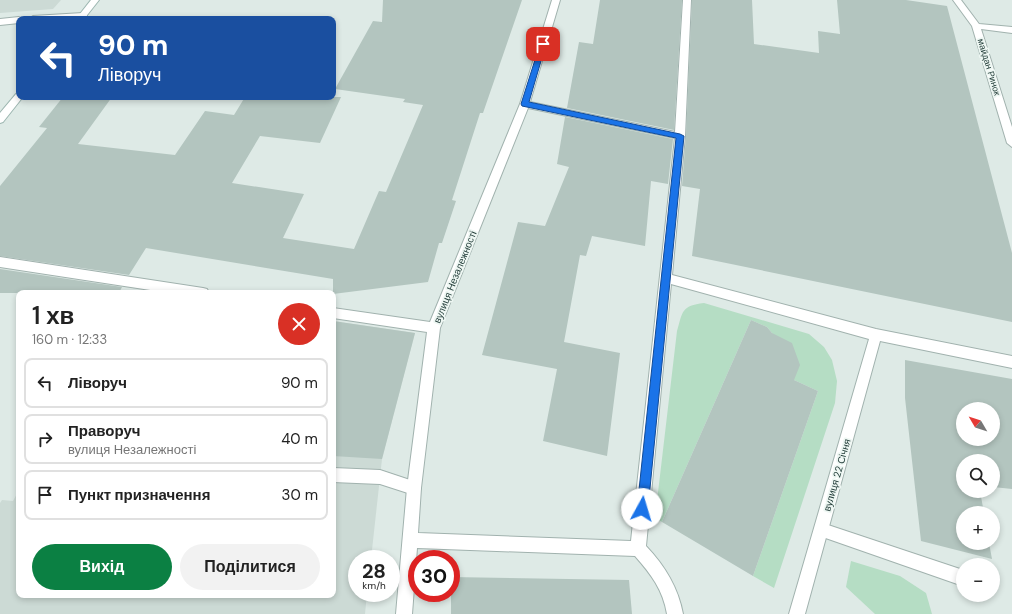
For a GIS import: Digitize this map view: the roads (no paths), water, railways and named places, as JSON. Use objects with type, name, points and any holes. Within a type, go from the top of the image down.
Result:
[{"type":"street","points":[[83,16],[95,0]]},
{"type":"street","name":"вулиця Незалежності","points":[[404,614],[414,488],[434,328],[525,104],[556,0]]},
{"type":"street","points":[[638,548],[680,136],[687,0]]},
{"type":"street","points":[[957,0],[976,26]]},
{"type":"street","points":[[0,22],[16,20]]},
{"type":"street","name":"майдан Ринок","points":[[1012,30],[976,26],[1012,143]]},
{"type":"street","points":[[0,120],[16,100]]},
{"type":"street","points":[[525,104],[680,136]]},
{"type":"street","points":[[0,262],[183,290]]},
{"type":"street","points":[[665,278],[876,335],[1012,362]]},
{"type":"street","points":[[336,313],[434,328]]},
{"type":"street","name":"вулиця 22 Січня","points":[[797,614],[876,335]]},
{"type":"street","points":[[336,475],[380,477],[414,488]]},
{"type":"street","points":[[822,530],[956,576]]},
{"type":"street","points":[[410,540],[638,548],[656,568],[673,597],[675,614]]}]
